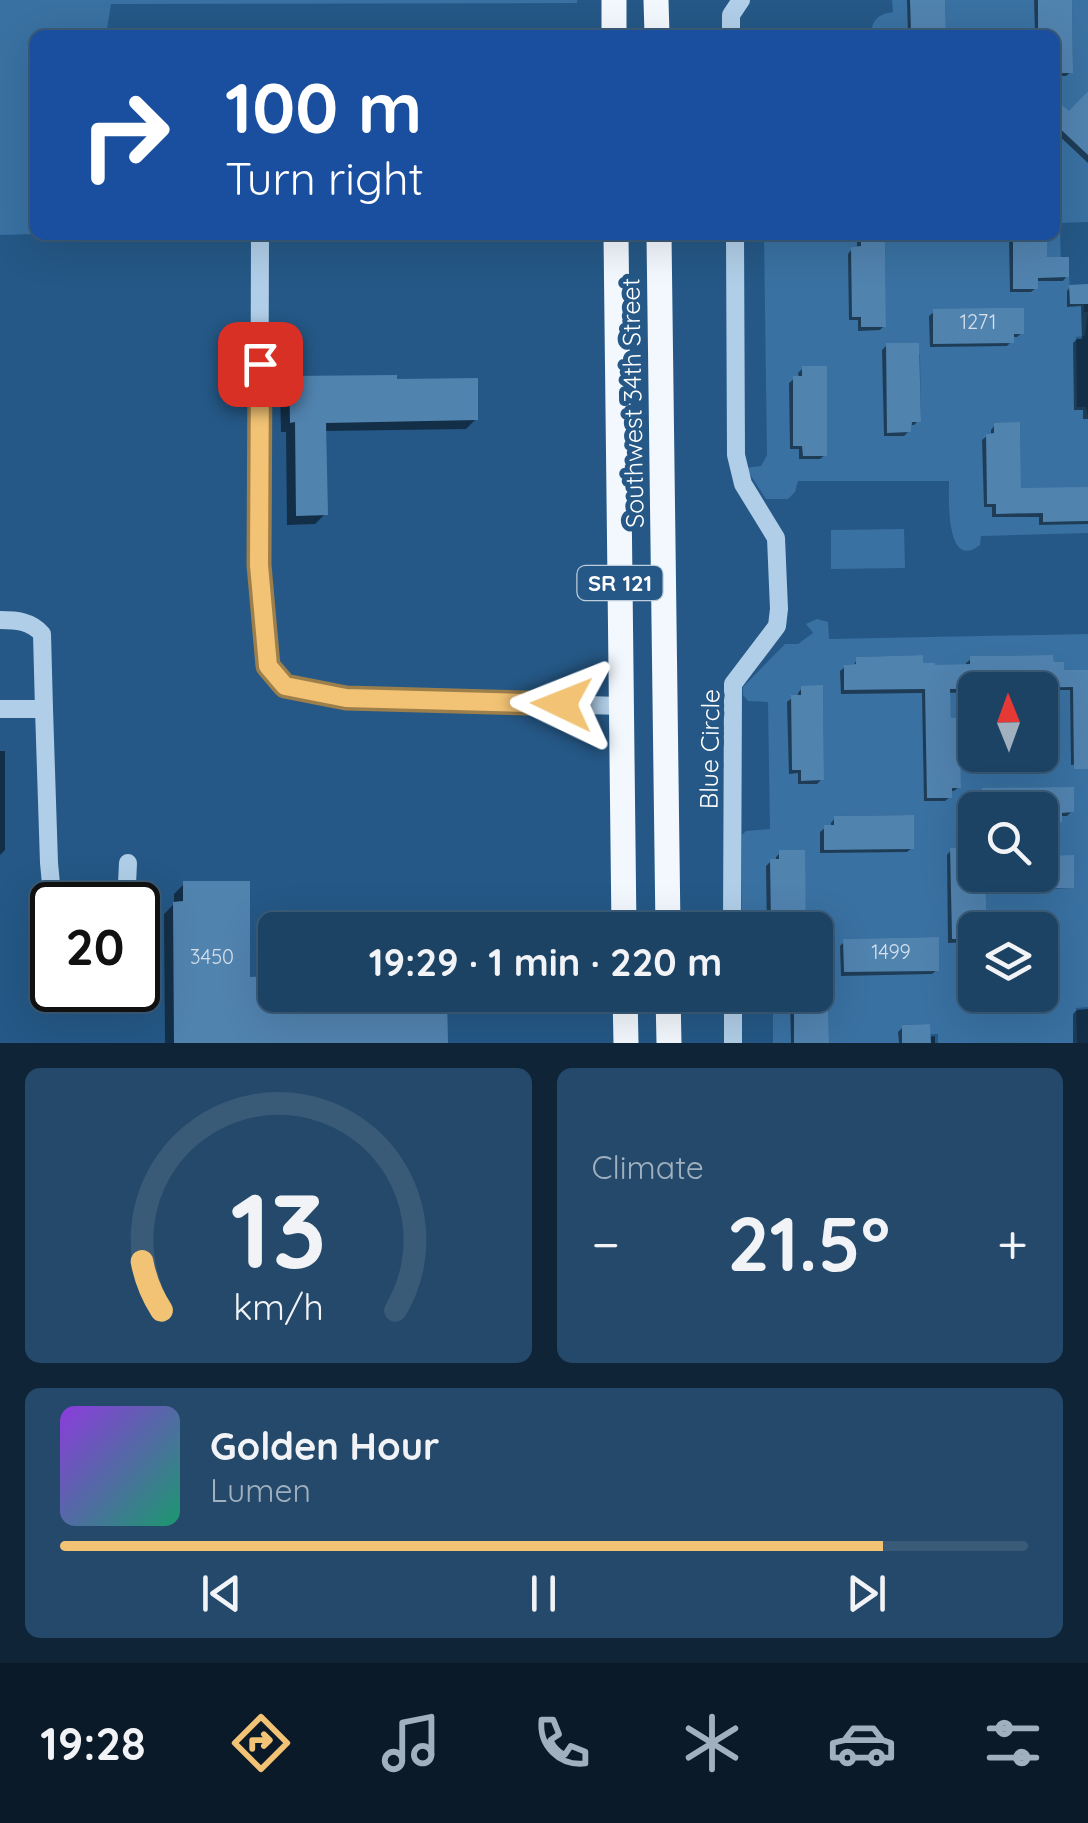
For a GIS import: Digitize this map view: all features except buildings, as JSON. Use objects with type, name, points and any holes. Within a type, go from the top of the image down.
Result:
[{"type":"main road","points":[[614,0],[614,30]]},
{"type":"main road","points":[[656,0],[657,30]]},
{"type":"main road","name":"Southwest 34th Street","points":[[616,240],[624,912]]},
{"type":"main road","name":"Southwest 34th Street","points":[[659,240],[668,912]]},
{"type":"main road","points":[[625,1012],[626,1043]]},
{"type":"main road","points":[[668,1012],[669,1043]]},
{"type":"street","points":[[731,30],[731,15],[741,0]]},
{"type":"street","points":[[260,240],[259,565],[268,666],[285,686],[346,698],[621,706]]},
{"type":"street","name":"Blue Circle","points":[[732,912],[732,684],[777,626],[780,608],[776,538],[743,484],[736,455],[734,240]]},
{"type":"street","points":[[0,620],[17,620],[42,634],[51,882]]},
{"type":"street","points":[[0,709],[44,709]]},
{"type":"street","points":[[127,882],[128,863]]},
{"type":"street","points":[[733,1012],[733,1043]]},
{"type":"shaded area","points":[[0,0],[577,0],[111,4],[107,30],[30,30],[30,234],[0,235]]},
{"type":"shaded area","points":[[892,0],[910,0],[911,30],[872,30],[877,19],[893,12]]},
{"type":"shaded area","points":[[945,0],[1038,0],[1038,30],[946,30]]},
{"type":"shaded area","points":[[1072,0],[1088,0],[1088,91],[1083,96],[1088,101],[1074,116],[1060,107],[1060,73],[1066,73],[1073,63]]},
{"type":"shaded area","points":[[1073,121],[1088,155],[1088,222],[1060,223],[1060,129],[1063,132]]},
{"type":"shaded area","points":[[1060,223],[1061,271],[1069,271],[1070,303],[1084,304],[1084,312],[1088,312],[1085,336],[1076,337],[1077,407],[1086,407],[1088,416],[1088,487],[1043,513],[1043,522],[1088,521],[1088,533],[981,536],[980,545],[969,551],[960,548],[951,529],[949,481],[798,481],[788,499],[766,499],[746,468],[761,466],[767,455],[764,240],[861,240],[861,246],[851,247],[862,327],[886,327],[885,240],[1013,240],[1013,288],[1038,289],[1038,278],[1047,277],[1047,240],[1060,240]],"holes":[[[933,309],[1024,309],[1024,333],[933,334]],[[910,343],[911,353],[920,354],[921,421],[912,422],[911,432],[888,433],[886,344]],[[802,366],[827,366],[827,456],[793,445],[793,377],[802,376]],[[995,423],[1020,423],[1021,514],[996,514],[996,504],[987,503],[986,434],[994,433]]]},
{"type":"shaded area","points":[[904,529],[905,568],[831,569],[831,530]]},
{"type":"shaded area","points":[[817,619],[828,622],[829,639],[1088,634],[1088,1007],[1076,1008],[1077,1043],[938,1043],[938,1034],[930,1034],[929,1024],[902,1025],[902,1043],[829,1043],[829,1012],[833,1012],[833,912],[806,912],[804,850],[780,850],[779,859],[770,859],[771,912],[742,912],[742,835],[746,831],[770,829],[768,702],[748,701],[743,687],[785,644],[798,644],[813,633],[806,624]],"holes":[[[923,655],[923,663],[935,664],[935,689],[844,690],[844,665],[856,664],[857,657]],[[802,686],[823,686],[824,780],[802,781],[801,770],[792,770],[791,696],[801,695]],[[1073,787],[1074,812],[1062,813],[1062,822],[1058,822],[1058,856],[1074,856],[1074,887],[1058,887],[1058,892],[986,892],[986,912],[1058,912],[1058,1012],[958,1012],[958,939],[952,939],[950,849],[958,848],[958,792],[1052,792]],[[903,815],[904,824],[914,825],[914,849],[824,850],[824,826],[834,825],[835,816]],[[938,937],[932,971],[854,972],[844,963],[844,939]]]},
{"type":"shaded area","points":[[773,1012],[794,1012],[794,1043],[773,1043]]},
{"type":"route","points":[[260,364],[261,598],[268,666],[285,686],[346,698],[562,704]]}]
